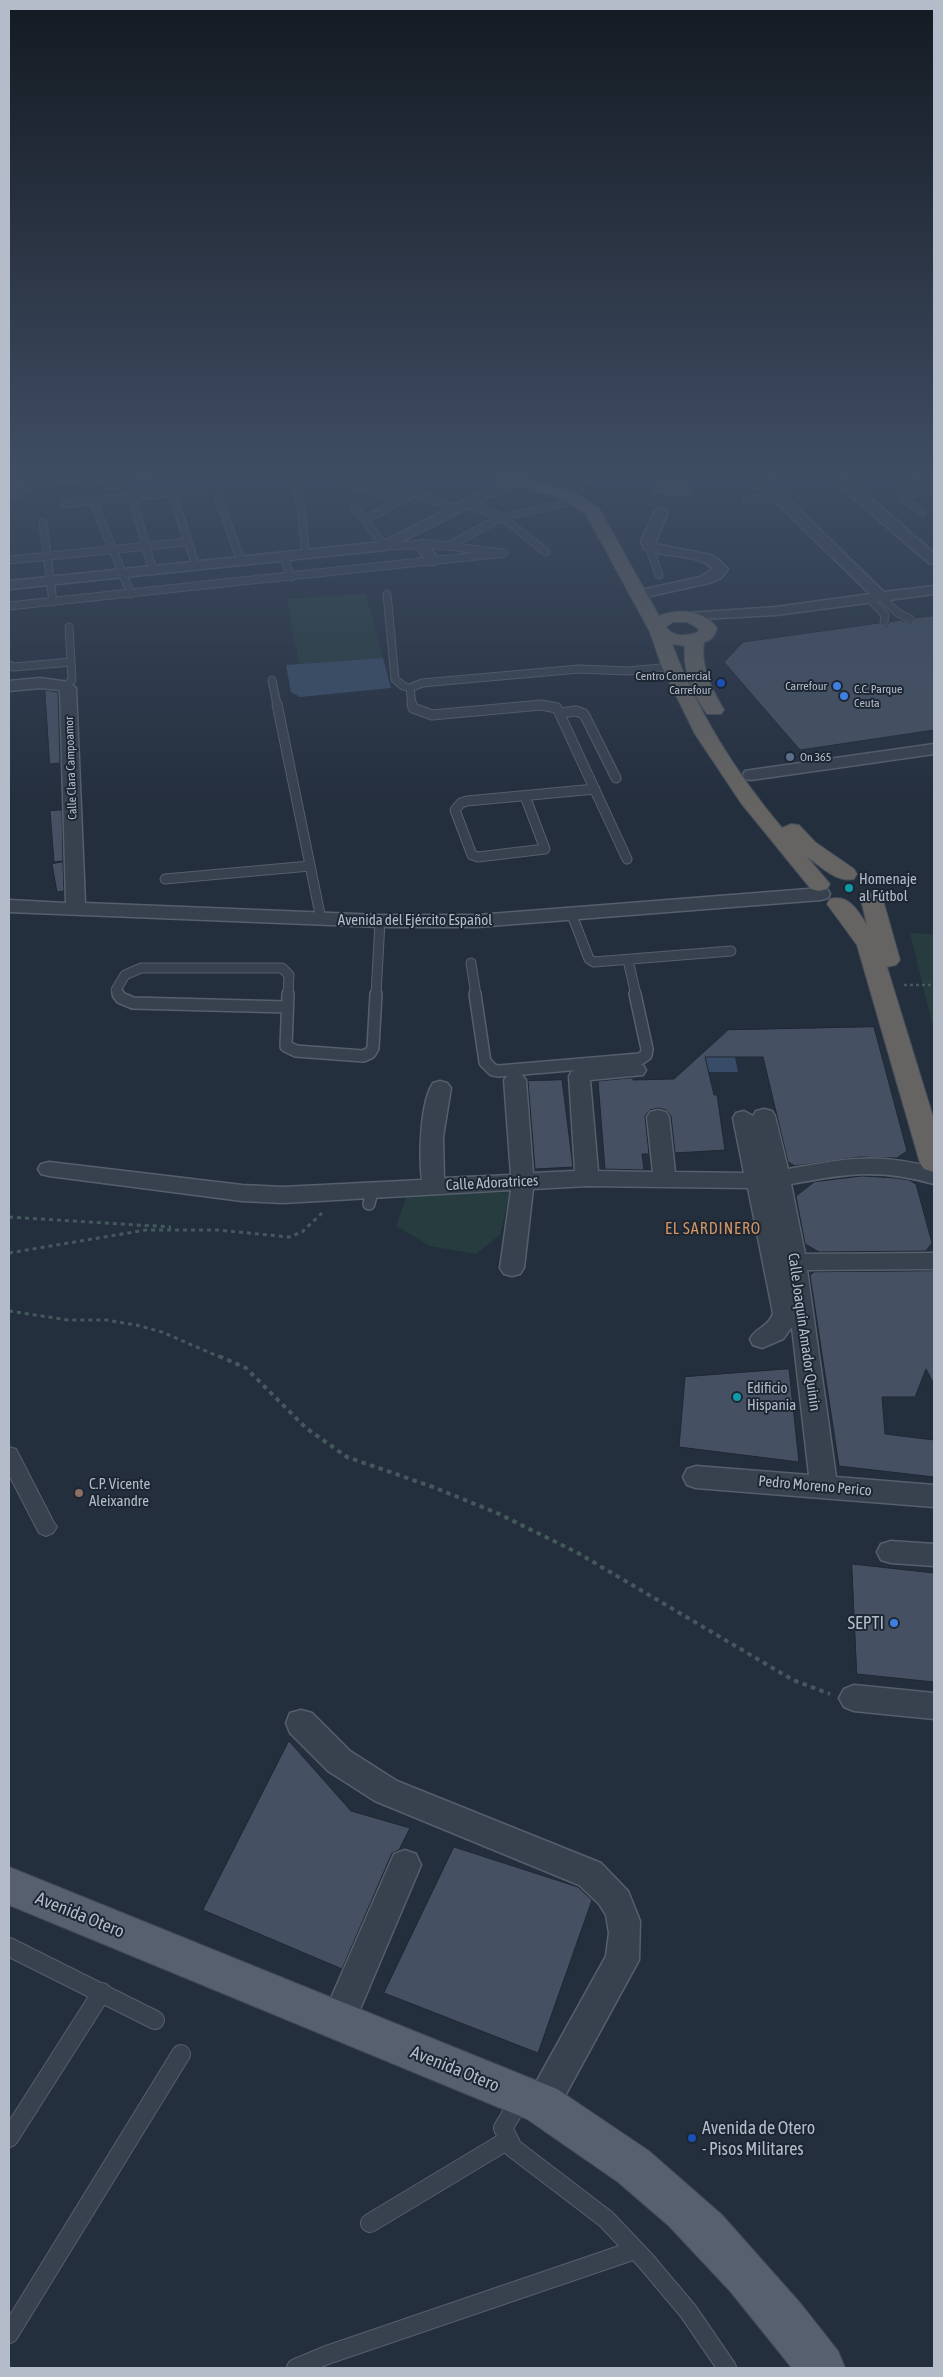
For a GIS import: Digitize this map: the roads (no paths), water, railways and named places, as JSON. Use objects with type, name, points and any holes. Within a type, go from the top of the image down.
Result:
[{"type":"highway","points":[[631,584],[658,631],[672,667],[694,710],[737,781],[780,841],[855,924],[868,944],[934,1163]]},
{"type":"highway","points":[[637,595],[655,607],[702,621],[708,628],[692,651],[696,670],[717,716],[750,775],[792,832],[825,861],[846,874],[869,882],[875,891],[872,900],[934,1112]]},
{"type":"highway","points":[[658,631],[657,625],[665,619],[684,617]]},
{"type":"highway","points":[[658,631],[678,640],[701,636]]},
{"type":"highway","points":[[826,894],[828,876],[846,874]]},
{"type":"highway","points":[[826,894],[857,905],[872,900]]},
{"type":"main road","name":"Avenida Otero","points":[[9,1886],[532,2100],[602,2144],[662,2190],[719,2244],[775,2307],[821,2368]]},
{"type":"street","points":[[9,585],[24,584]]},
{"type":"street","points":[[637,595],[686,584]]},
{"type":"street","points":[[862,584],[876,598]]},
{"type":"street","points":[[684,617],[776,611],[934,590]]},
{"type":"street","points":[[701,636],[739,619],[776,611]]},
{"type":"street","points":[[9,686],[54,682],[67,685]]},
{"type":"street","name":"Calle Clara Campoamor","points":[[67,685],[76,909]]},
{"type":"street","points":[[750,775],[934,749]]},
{"type":"street","name":"Avenida del Ejército Español","points":[[9,906],[380,921],[477,921],[826,894]]},
{"type":"street","points":[[587,1178],[579,1076],[589,1073],[636,1070]]},
{"type":"street","points":[[512,1268],[523,1182],[515,1080]]},
{"type":"street","points":[[434,1187],[430,1148],[433,1118],[440,1088]]},
{"type":"street","points":[[754,1117],[769,1180],[785,1313],[783,1324],[774,1334],[762,1339]]},
{"type":"street","points":[[658,1118],[665,1178]]},
{"type":"street","name":"Calle Adoratrices","points":[[48,1169],[263,1194],[370,1197],[434,1187],[587,1178],[640,1188],[665,1178],[769,1180],[866,1164],[889,1165],[934,1176]]},
{"type":"street","name":"Calle Joaquín Amador Quinin","points":[[769,1180],[795,1262],[824,1486]]},
{"type":"street","points":[[795,1262],[934,1261]]},
{"type":"street","points":[[9,1455],[46,1527]]},
{"type":"street","name":"Pedro Moreno Perico","points":[[696,1477],[934,1496]]},
{"type":"street","points":[[891,1552],[934,1555]]},
{"type":"street","points":[[854,1698],[934,1706]]},
{"type":"street","points":[[301,1723],[339,1760],[386,1791],[590,1874],[609,1890],[622,1911],[627,1936],[622,1960],[532,2100]]},
{"type":"street","points":[[338,2021],[405,1865]]},
{"type":"lane","points":[[51,584],[53,602]]},
{"type":"lane","points":[[127,584],[131,594]]},
{"type":"lane","points":[[9,606],[221,584]]},
{"type":"lane","points":[[387,594],[395,679],[403,686],[410,688],[422,683],[579,668],[627,671],[672,667]]},
{"type":"lane","points":[[876,598],[910,619]]},
{"type":"lane","points":[[876,598],[885,615],[884,622]]},
{"type":"lane","points":[[67,685],[72,680],[70,627]]},
{"type":"lane","points":[[9,665],[14,667],[71,662]]},
{"type":"lane","points":[[272,680],[321,919]]},
{"type":"lane","points":[[410,688],[409,692],[413,708],[424,714],[541,704],[558,708],[627,859]]},
{"type":"lane","points":[[560,713],[576,711],[584,714],[616,778]]},
{"type":"lane","points":[[525,796],[545,849],[478,857],[472,855],[456,806],[467,801],[595,789]]},
{"type":"lane","points":[[165,879],[310,866]]},
{"type":"lane","points":[[572,915],[589,959],[602,962],[731,951]]},
{"type":"lane","points":[[287,1007],[133,1003],[122,998],[116,990],[118,981],[127,973],[141,968],[282,968],[289,975],[285,1042],[290,1049],[355,1056],[370,1052],[373,1048],[380,921]]},
{"type":"lane","points":[[471,963],[485,1062],[493,1070],[499,1071],[631,1061],[646,1055],[628,960]]},
{"type":"lane","points":[[9,1947],[155,2020]]},
{"type":"lane","points":[[9,2138],[102,1992]]},
{"type":"lane","points":[[9,2334],[181,2054]]},
{"type":"lane","points":[[532,2100],[503,2128],[508,2140],[520,2154],[563,2184],[606,2219],[688,2311],[723,2367]]},
{"type":"lane","points":[[370,2223],[508,2140]]},
{"type":"lane","points":[[296,2368],[327,2355],[635,2250]]},
{"type":"water","points":[[383,658],[391,688],[300,697],[291,692],[286,665]]},
{"type":"water","points":[[699,1057],[735,1057],[738,1072],[699,1072]]},
{"type":"place","name":"Centro Comercial Carrefour","points":[[721,683]]},
{"type":"place","name":"Carrefour","points":[[837,686]]},
{"type":"place","name":"C.C. Parque Ceuta","points":[[844,696]]},
{"type":"place","name":"On 365","points":[[790,757]]},
{"type":"place","name":"Homenaje al Fútbol","points":[[849,888]]},
{"type":"place","name":"Edificio Hispania","points":[[737,1397]]},
{"type":"place","name":"C.P. Vicente Aleixandre","points":[[79,1493]]},
{"type":"place","name":"SEPTI","points":[[894,1623]]},
{"type":"place","name":"Avenida de Otero - Pisos Militares","points":[[692,2138]]},
{"type":"district","name":"EL SARDINERO","points":[[713,1229]]}]
